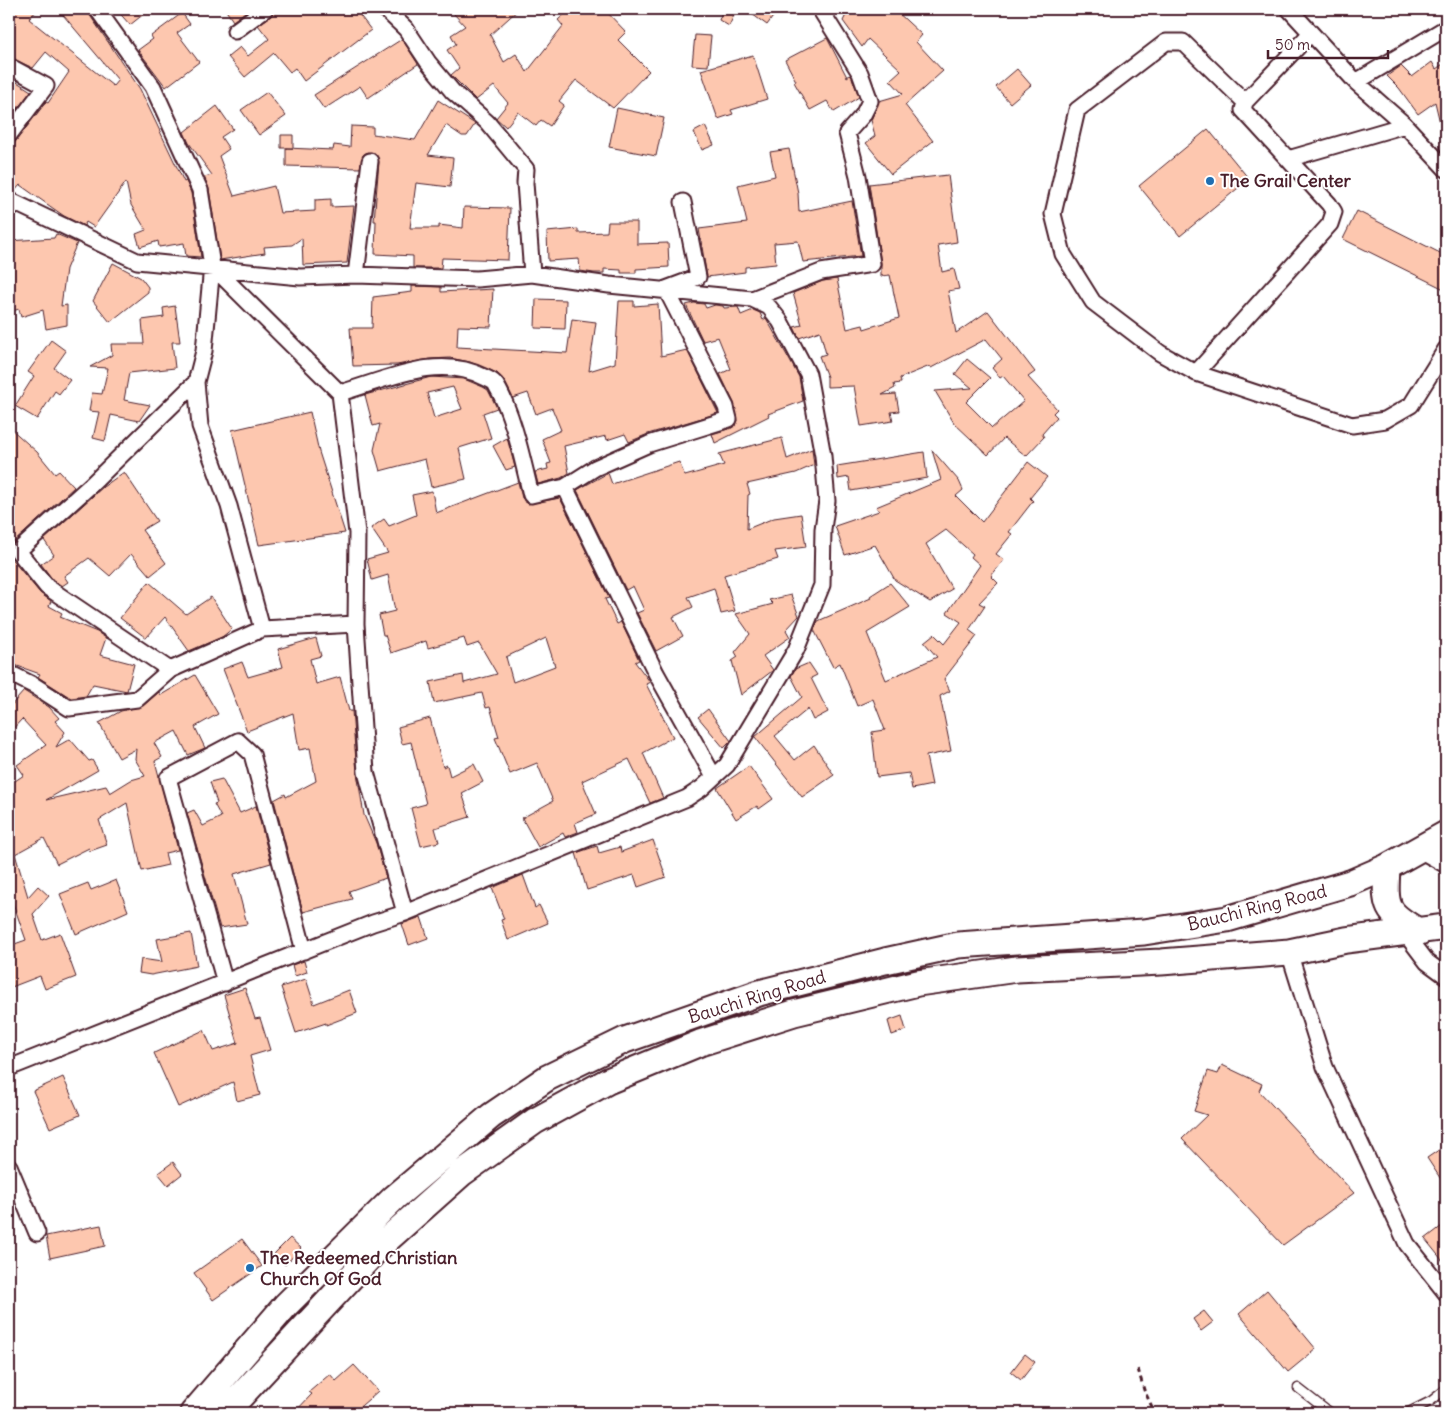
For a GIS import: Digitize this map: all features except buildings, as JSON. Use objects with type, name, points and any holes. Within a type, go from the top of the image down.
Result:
[{"type":"main road","name":"Bauchi Ring Road","points":[[193,1413],[286,1305],[394,1198],[491,1116],[547,1078],[625,1040],[759,993],[885,961],[958,945],[1144,932],[1204,923],[1322,892],[1386,867],[1424,848],[1446,834]]},
{"type":"main road","points":[[1424,848],[1446,861]]},
{"type":"main road","points":[[1386,867],[1385,898],[1396,919],[1412,932]]},
{"type":"main road","name":"Bauchi Ring Road","points":[[225,1413],[379,1247],[462,1173],[535,1121],[608,1081],[700,1043],[785,1016],[918,982],[1017,969],[1161,962],[1289,952],[1346,940],[1446,927]]},
{"type":"street","points":[[97,9],[153,87],[200,190],[212,266],[204,351],[196,382],[200,426],[229,506],[262,629]]},
{"type":"street","points":[[235,31],[265,9]]},
{"type":"street","points":[[385,9],[406,29],[428,62],[453,92],[487,122],[526,169],[525,183],[532,274]]},
{"type":"street","points":[[752,299],[821,272],[872,264],[858,176],[847,133],[863,114],[870,101],[860,74],[820,9]]},
{"type":"street","points":[[1288,9],[1356,82],[1405,125],[1446,169]]},
{"type":"street","points":[[1356,82],[1446,28]]},
{"type":"street","points":[[1196,373],[1330,224],[1334,212],[1329,204],[1243,110],[1245,102],[1311,33]]},
{"type":"street","points":[[1245,102],[1183,42],[1166,42],[1078,110],[1053,214],[1063,254],[1093,302],[1160,353],[1196,373],[1352,424],[1366,424],[1385,420],[1411,406],[1446,349]]},
{"type":"street","points":[[9,66],[46,86],[9,135]]},
{"type":"street","points":[[1288,159],[1405,125]]},
{"type":"street","points":[[356,275],[370,161]]},
{"type":"street","points":[[9,200],[137,260],[212,266],[300,277],[356,275],[445,280],[532,274],[609,285],[666,289],[752,299],[769,307],[780,321],[808,374],[823,456],[827,502],[823,529],[822,585],[796,650],[727,765],[687,798],[405,913],[373,923],[9,1068]]},
{"type":"street","points":[[666,289],[698,277],[683,202]]},
{"type":"street","points":[[212,266],[340,393],[357,533],[356,624],[366,772],[405,913]]},
{"type":"street","points":[[340,393],[426,368],[446,366],[472,371],[496,383],[511,421],[531,495],[565,488],[594,468],[649,444],[729,419],[726,407],[666,289]]},
{"type":"street","points":[[170,670],[47,587],[14,546],[92,484],[196,382]]},
{"type":"street","points":[[565,488],[656,673],[714,777]]},
{"type":"street","points":[[9,673],[36,686],[69,708],[137,698],[170,670],[262,629],[356,624]]},
{"type":"street","points":[[225,983],[168,778],[238,741],[252,754],[304,951]]},
{"type":"street","points":[[1412,932],[1427,962],[1446,976]]},
{"type":"street","points":[[1289,952],[1324,1067],[1407,1244],[1446,1293]]},
{"type":"street","points":[[10,1172],[37,1233]]},
{"type":"lane","points":[[1298,1388],[1330,1413]]},
{"type":"lane","points":[[1407,1413],[1431,1401],[1446,1389]]},
{"type":"path","points":[[1138,1369],[1144,1390],[1155,1413]]},
{"type":"place","name":"The Grail Center","points":[[1210,181]]},
{"type":"place","name":"The Redeemed Christian Church Of God","points":[[250,1268]]}]
